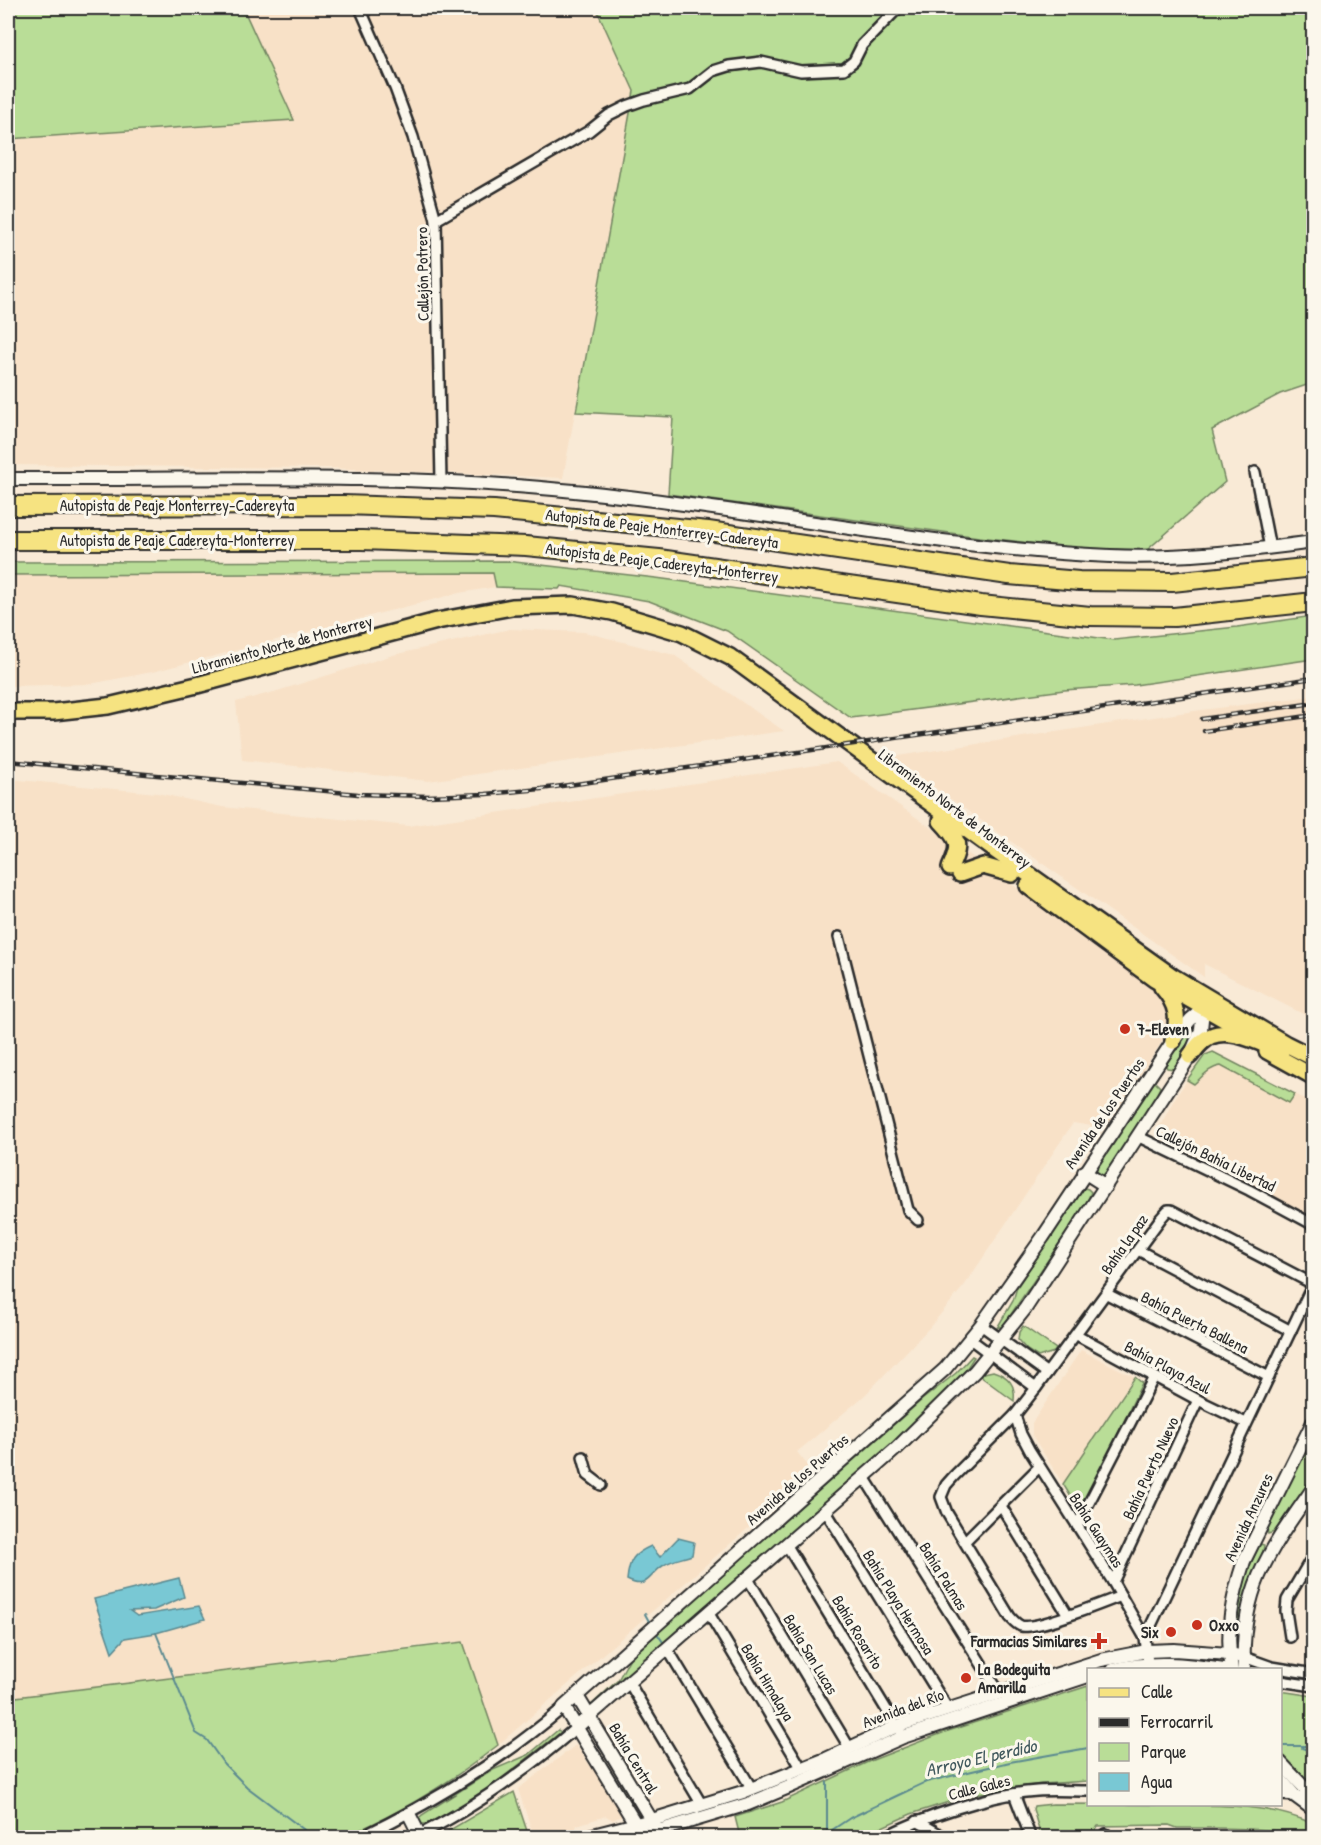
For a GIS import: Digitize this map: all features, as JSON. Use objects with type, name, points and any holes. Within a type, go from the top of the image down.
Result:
[{"type":"highway","name":"Autopista de Peaje Monterrey-Cadereyta","points":[[8,506],[343,505],[494,510],[708,531],[1009,575],[1079,582],[1172,582],[1314,567]]},
{"type":"highway","name":"Autopista de Peaje Cadereyta-Monterrey","points":[[8,540],[362,540],[526,546],[691,563],[969,603],[1090,616],[1174,617],[1314,602]]},
{"type":"main road","name":"Libramiento Norte de Monterrey","points":[[8,712],[53,712],[108,706],[205,683],[437,621],[512,607],[573,605],[612,612],[660,625],[730,657],[1172,976],[1314,1067]]},
{"type":"main road","name":"Libramiento Norte de Monterrey","points":[[564,606],[572,610],[659,629],[697,645],[732,664],[1154,979],[1203,1009]]},
{"type":"main road","points":[[941,821],[955,836],[957,844],[955,871],[983,866],[1012,874]]},
{"type":"main road","points":[[1126,942],[1142,960],[1193,997],[1203,1009],[1214,1010],[1286,1050],[1314,1077]]},
{"type":"main road","points":[[1154,979],[1167,992],[1177,1010],[1173,1041]]},
{"type":"main road","points":[[1190,1056],[1200,1044],[1212,1036],[1232,1035],[1286,1050]]},
{"type":"main road","points":[[1232,1035],[1282,1058],[1314,1077]]},
{"type":"main road","name":"Libramiento Norte de Monterrey","points":[[1286,1050],[1314,1058]]},
{"type":"street","name":"Callejón Potrero","points":[[360,8],[395,88],[413,137],[436,220],[441,482]]},
{"type":"street","points":[[436,220],[589,131],[609,115],[644,100],[690,89],[708,74],[729,66],[761,62],[801,70],[844,69],[854,61],[862,45],[898,8]]},
{"type":"street","points":[[1255,472],[1270,548]]},
{"type":"street","points":[[8,479],[304,478],[441,482],[608,494],[950,542],[1110,556],[1195,555],[1314,542]]},
{"type":"street","points":[[839,937],[908,1210],[918,1220]]},
{"type":"street","points":[[409,1814],[416,1836],[507,1783],[544,1755],[936,1412],[990,1354],[1025,1309],[1190,1056],[1201,1030],[1203,1009]]},
{"type":"street","name":"Avenida de los Puertos","points":[[359,1838],[409,1814],[510,1751],[577,1696],[945,1369],[970,1340],[1043,1237],[1173,1041],[1191,1019],[1203,1009]]},
{"type":"street","name":"Callejón Bahía Libertad","points":[[1137,1136],[1314,1224]]},
{"type":"street","points":[[1084,1172],[1106,1186]]},
{"type":"street","name":"Bahía la paz","points":[[1121,1596],[1068,1615],[1028,1626],[1019,1626],[1010,1617],[943,1505],[941,1497],[954,1476],[1015,1415],[1077,1335],[1168,1210],[1188,1218],[1313,1284],[1145,1638]]},
{"type":"street","points":[[1138,1250],[1291,1331]]},
{"type":"street","name":"Bahía Puerta Ballena","points":[[1107,1294],[1269,1377]]},
{"type":"street","points":[[981,1325],[1047,1373]]},
{"type":"street","name":"Bahía Playa Azul","points":[[1077,1335],[1246,1423]]},
{"type":"street","points":[[970,1340],[1036,1388]]},
{"type":"street","points":[[1077,1526],[1154,1377]]},
{"type":"street","name":"Bahía Puerto Nuevo","points":[[1113,1582],[1198,1400]]},
{"type":"street","name":"Bahía Guaymas","points":[[1015,1415],[1021,1434],[1039,1467],[1113,1582],[1145,1638],[1148,1657]]},
{"type":"street","name":"Avenida Anzures","points":[[1232,1668],[1229,1624],[1239,1576],[1313,1423]]},
{"type":"street","points":[[583,1457],[588,1475],[601,1485]]},
{"type":"street","points":[[965,1541],[1039,1467]]},
{"type":"street","name":"Bahía Palmas","points":[[864,1477],[999,1692]]},
{"type":"street","name":"Avenida Anzures","points":[[1244,1663],[1247,1616],[1251,1593],[1259,1572],[1275,1543],[1314,1487]]},
{"type":"street","points":[[1001,1506],[1068,1615]]},
{"type":"street","name":"Bahía Playa Hermosa","points":[[825,1510],[948,1709]]},
{"type":"street","points":[[1257,1535],[1275,1543]]},
{"type":"street","name":"Bahía Rosarito","points":[[786,1544],[900,1731]]},
{"type":"street","points":[[1290,1637],[1286,1611],[1287,1600],[1314,1554]]},
{"type":"street","name":"Bahía San Lucas","points":[[747,1577],[849,1747]]},
{"type":"street","name":"Bahía Himalaya","points":[[708,1612],[802,1768]]},
{"type":"street","points":[[667,1648],[747,1795]]},
{"type":"street","name":"Avenida del Río","points":[[1118,1668],[1174,1650],[1229,1654],[1244,1663]]},
{"type":"street","name":"Avenida del Río","points":[[657,1829],[702,1805],[789,1787],[948,1709],[1101,1660],[1148,1657],[1213,1668]]},
{"type":"street","points":[[1244,1663],[1278,1668]]},
{"type":"street","points":[[1282,1669],[1314,1674]]},
{"type":"street","name":"Avenida del Río","points":[[581,1838],[657,1829],[747,1795],[849,1747],[1087,1677]]},
{"type":"street","points":[[628,1681],[702,1805]]},
{"type":"street","points":[[1282,1681],[1314,1686]]},
{"type":"street","name":"Bahía Central","points":[[577,1696],[657,1829]]},
{"type":"street","name":"Bahía Central","points":[[564,1707],[641,1832]]},
{"type":"street","points":[[1282,1763],[1312,1797]]},
{"type":"street","points":[[1282,1780],[1295,1796],[1314,1810]]},
{"type":"street","name":"Calle Gales","points":[[882,1838],[917,1821],[1014,1794],[1036,1791],[1087,1791]]},
{"type":"street","points":[[1014,1794],[1031,1838]]},
{"type":"street","points":[[1282,1795],[1312,1797]]},
{"type":"street","points":[[917,1821],[946,1838]]},
{"type":"street","name":"Avenida del Río","points":[[623,1838],[641,1832]]},
{"type":"shaded area","points":[[243,8],[596,8],[634,91],[563,478],[328,468],[8,465],[8,139],[293,120]]},
{"type":"shaded area","points":[[493,573],[496,587],[459,593],[152,672],[90,684],[8,686],[8,575]]},
{"type":"shaded area","points":[[510,629],[584,632],[674,655],[784,731],[428,781],[242,760],[236,702],[393,655]]},
{"type":"shaded area","points":[[1313,696],[1313,1019],[1204,964],[1204,977],[891,757],[1194,711]]},
{"type":"shaded area","points":[[837,762],[1161,991],[1168,999],[1172,1026],[1105,1128],[1073,1123],[964,1286],[929,1328],[864,1396],[797,1452],[813,1472],[498,1745],[463,1642],[8,1698],[8,779],[157,793],[222,807],[408,826]]},
{"type":"shaded area","points":[[1209,1051],[1313,1103],[1313,1218],[1189,1153],[1159,1134],[1160,1126],[1175,1098]]},
{"type":"shaded area","points":[[1081,1350],[1135,1377],[1063,1484],[1032,1435],[1032,1423]]},
{"type":"shaded area","points":[[576,1745],[624,1815],[613,1820],[606,1816],[577,1825],[575,1830],[562,1837],[534,1837],[518,1789]]},
{"type":"green space","points":[[8,8],[243,8],[294,120],[8,139]]},
{"type":"green space","points":[[596,8],[1313,8],[1313,383],[1280,394],[1212,430],[1225,482],[1147,550],[1075,548],[979,537],[668,494],[673,417],[576,412],[634,91]]},
{"type":"green space","points":[[506,561],[656,578],[1114,640],[1237,627],[1313,616],[1313,659],[1135,685],[1064,690],[851,718],[727,631],[649,601],[561,586],[559,589],[496,587],[493,573],[8,575],[8,562]]},
{"type":"green space","points":[[1193,1024],[1197,1025],[1197,1033],[1174,1069],[1167,1068],[1164,1062]]},
{"type":"green space","points":[[1213,1052],[1295,1094],[1289,1103],[1221,1066],[1210,1070],[1194,1084],[1187,1080],[1205,1055]]},
{"type":"green space","points":[[1155,1082],[1160,1087],[1154,1100],[1106,1173],[1098,1174],[1095,1169],[1152,1083]]},
{"type":"green space","points":[[1084,1188],[1091,1192],[1086,1204],[1003,1326],[997,1328],[1013,1301],[1017,1287]]},
{"type":"green space","points":[[1023,1326],[1056,1349],[1054,1352],[1038,1357],[1027,1350],[1018,1340]]},
{"type":"green space","points":[[972,1356],[974,1357],[965,1371],[881,1457],[590,1706],[618,1680],[631,1656],[923,1399],[956,1373]]},
{"type":"green space","points":[[993,1371],[1010,1382],[1014,1390],[1014,1401],[980,1376]]},
{"type":"green space","points":[[1135,1377],[1142,1383],[1083,1507],[1079,1510],[1063,1484]]},
{"type":"green space","points":[[1313,1432],[1313,1477],[1274,1532],[1268,1534],[1267,1529]]},
{"type":"green space","points":[[1260,1544],[1264,1545],[1263,1551],[1245,1597],[1239,1647],[1234,1648],[1239,1597]]},
{"type":"green space","points":[[463,1642],[498,1745],[423,1797],[341,1838],[8,1837],[8,1698]]},
{"type":"green space","points":[[1087,1686],[1087,1781],[1042,1784],[974,1794],[911,1814],[860,1837],[740,1837],[735,1817],[782,1802],[870,1761],[945,1732]]},
{"type":"green space","points":[[1282,1691],[1313,1696],[1313,1789],[1294,1771],[1282,1754]]},
{"type":"green space","points":[[558,1730],[561,1732],[470,1801],[433,1822],[421,1824],[419,1818],[422,1815],[493,1770],[528,1755]]},
{"type":"green space","points":[[514,1792],[529,1837],[438,1837]]},
{"type":"green space","points":[[1053,1804],[1226,1806],[1262,1809],[1297,1817],[1313,1824],[1313,1837],[1264,1830],[1177,1828],[1169,1825],[1098,1826],[1091,1837],[1041,1837],[1034,1806]]},
{"type":"water","points":[[678,1538],[694,1542],[692,1555],[667,1563],[640,1584],[627,1580],[629,1567],[636,1555],[651,1546],[660,1557]]},
{"type":"water","points":[[179,1578],[184,1597],[154,1610],[130,1611],[137,1616],[199,1606],[205,1619],[156,1633],[125,1638],[112,1652],[94,1599]]},
{"type":"waterway","points":[[645,1614],[651,1625]]},
{"type":"waterway","points":[[656,1632],[665,1645]]},
{"type":"waterway","points":[[156,1633],[196,1733],[207,1740],[224,1764],[247,1787],[315,1838]]},
{"type":"waterway","name":"Arroyo El perdido","points":[[1282,1746],[1314,1746]]},
{"type":"waterway","name":"Arroyo El perdido","points":[[820,1838],[850,1818],[926,1782],[1010,1762],[1087,1748]]},
{"type":"waterway","points":[[1302,1748],[1314,1752]]},
{"type":"waterway","points":[[827,1782],[827,1833]]},
{"type":"railway","points":[[8,761],[358,794],[428,796],[486,794],[541,789],[1314,678]]},
{"type":"railway","points":[[1202,719],[1314,703]]},
{"type":"railway","points":[[1204,731],[1314,715]]},
{"type":"place","name":"7-Eleven","points":[[1125,1029]]},
{"type":"place","name":"Oxxo","points":[[1197,1625]]},
{"type":"place","name":"Six","points":[[1171,1632]]},
{"type":"place","name":"Farmacias Similares","points":[[1099,1641]]},
{"type":"place","name":"La Bodeguita Amarilla","points":[[966,1678]]}]
